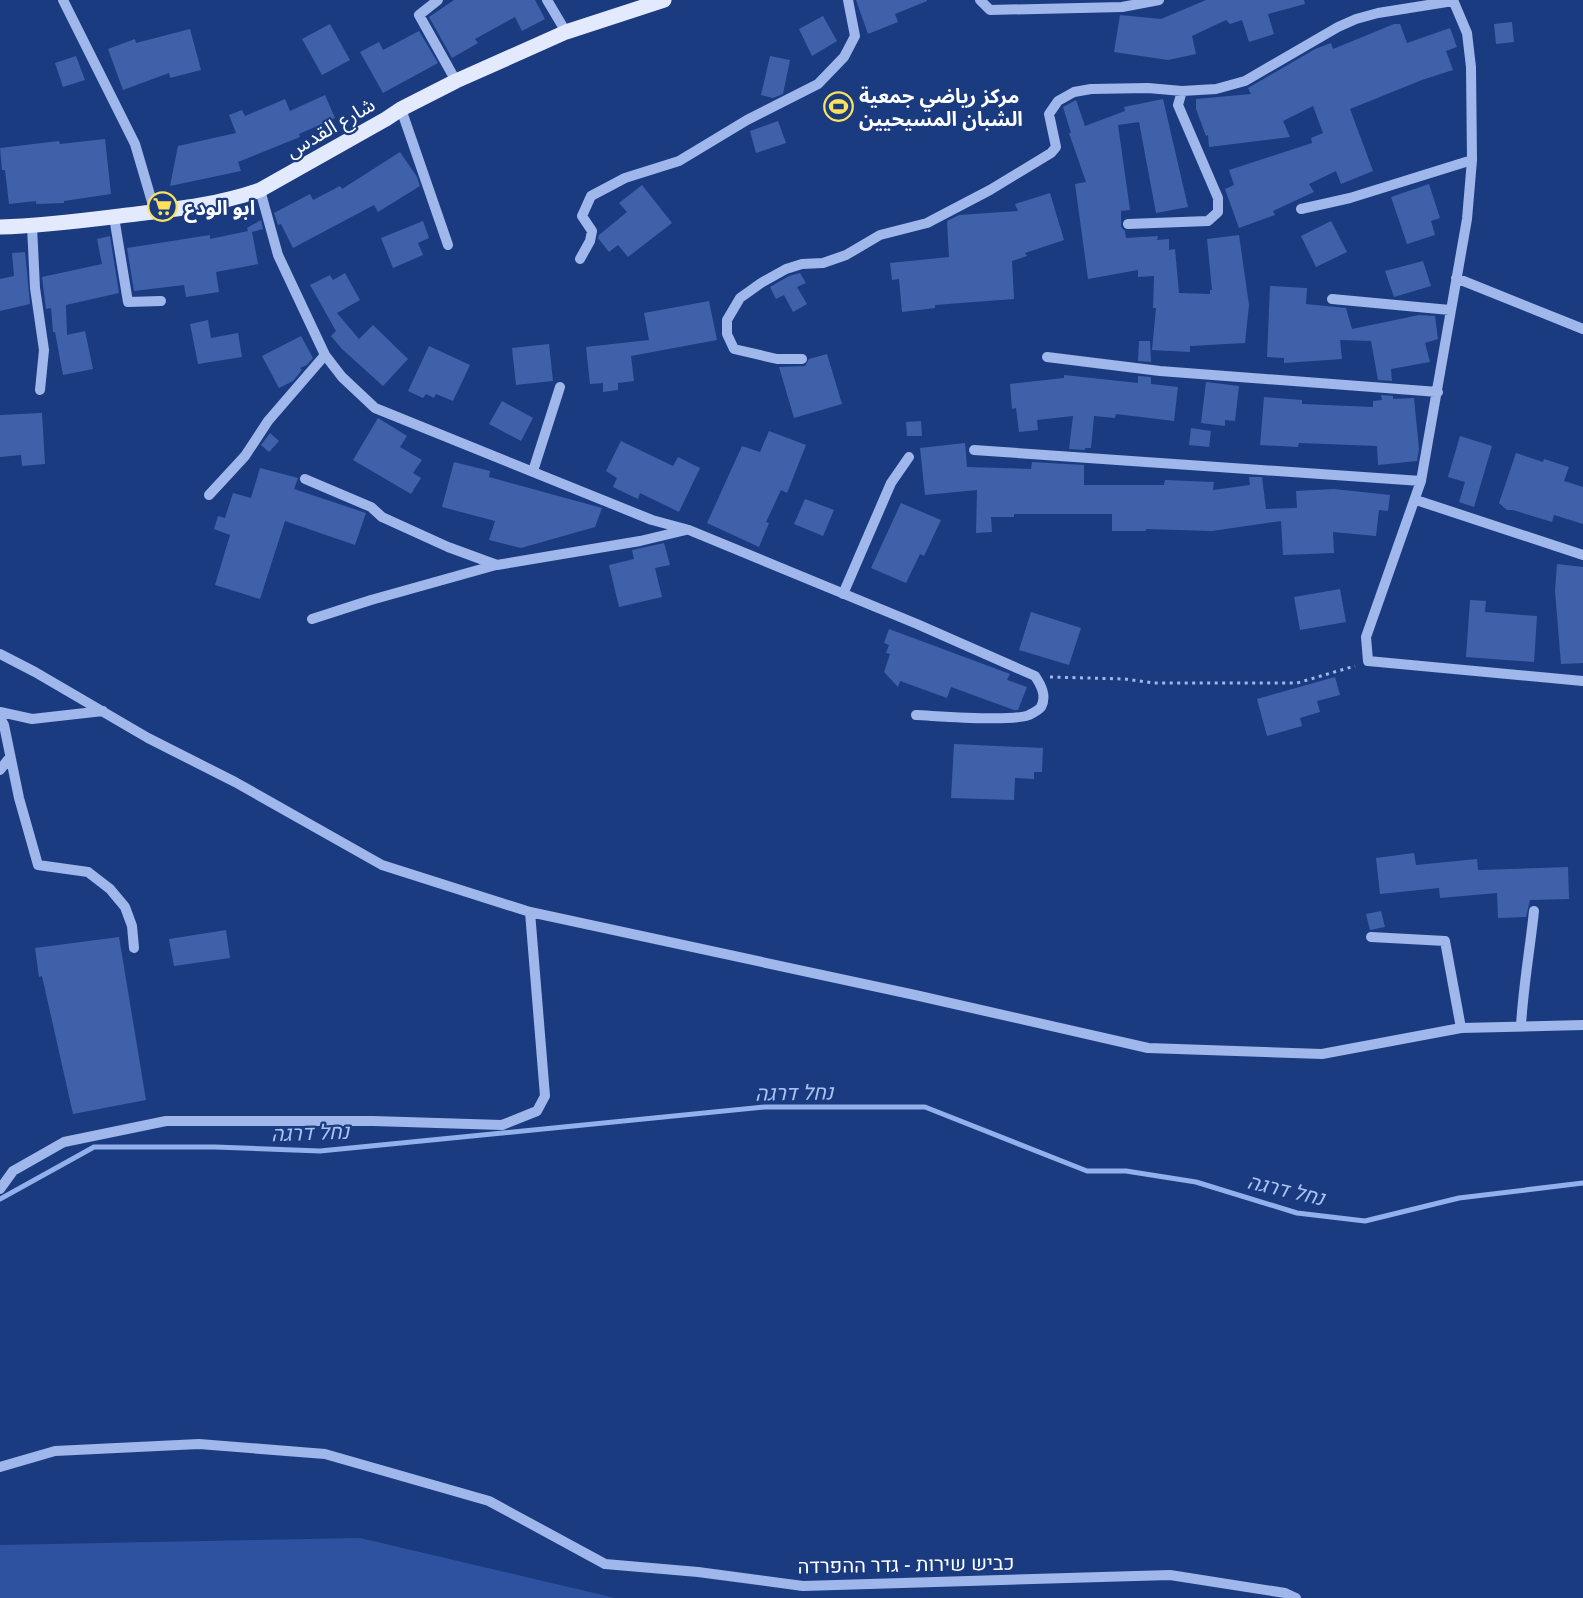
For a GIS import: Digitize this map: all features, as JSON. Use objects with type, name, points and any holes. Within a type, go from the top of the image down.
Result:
[{"type":"main road","name":"شارع القدس","points":[[0,227],[32,226],[196,208],[238,198],[260,190],[386,120],[401,109],[456,81],[566,32],[664,0]]},
{"type":"street","points":[[63,0],[135,144],[155,212]]},
{"type":"street","points":[[438,0],[419,15],[456,81]]},
{"type":"street","points":[[548,0],[566,32]]},
{"type":"street","points":[[580,260],[590,241],[592,231],[582,216],[591,196],[625,178],[679,161],[747,120],[818,84],[844,57],[855,36],[848,0]]},
{"type":"street","points":[[980,0],[990,10],[1122,7],[1159,0]]},
{"type":"street","points":[[802,359],[777,359],[734,349],[728,334],[728,320],[740,298],[786,269],[802,264],[823,263],[846,255],[880,235],[927,224],[1051,153],[1056,147],[1049,114],[1058,101],[1074,92],[1091,89],[1148,88],[1182,91],[1216,88],[1245,81],[1318,38],[1356,20],[1378,13],[1453,0],[1467,33],[1471,67],[1472,160],[1467,219],[1421,481],[1366,637],[1368,662],[1583,681]]},
{"type":"street","points":[[1128,224],[1208,221],[1218,212],[1218,198],[1178,105],[1182,91]]},
{"type":"street","points":[[401,109],[448,245]]},
{"type":"street","points":[[1301,209],[1350,198],[1472,160]]},
{"type":"street","points":[[260,190],[278,255],[325,355],[342,377],[375,408],[652,520],[689,530],[1035,676],[1042,687],[1044,698],[1040,708],[1028,716],[1012,718],[916,715]]},
{"type":"street","points":[[114,217],[128,302],[160,301]]},
{"type":"street","points":[[32,226],[35,288],[44,350],[40,390]]},
{"type":"street","points":[[1456,278],[1583,329]]},
{"type":"street","points":[[1332,299],[1450,310]]},
{"type":"street","points":[[210,495],[245,456],[268,420],[325,355]]},
{"type":"street","points":[[1047,357],[1160,371],[1438,392]]},
{"type":"street","points":[[532,471],[560,387]]},
{"type":"street","points":[[974,450],[1421,481]]},
{"type":"street","points":[[843,594],[891,483],[909,458]]},
{"type":"street","points":[[305,479],[371,507],[382,517],[448,547],[497,565]]},
{"type":"street","points":[[1416,500],[1583,555]]},
{"type":"street","points":[[312,619],[370,600],[497,565],[640,542],[689,530]]},
{"type":"street","points":[[0,654],[148,738],[235,782],[382,865],[530,912],[1148,1048],[1322,1054],[1461,1028],[1583,1025]]},
{"type":"street","points":[[0,712],[32,719],[103,711]]},
{"type":"street","points":[[0,718],[4,725],[38,865],[88,872],[110,889],[125,907],[132,926],[134,948]]},
{"type":"street","points":[[0,771],[10,757]]},
{"type":"street","points":[[1521,1026],[1522,992],[1528,968],[1534,911]]},
{"type":"street","points":[[0,1189],[13,1171],[64,1142],[166,1121],[373,1121],[502,1125],[537,1111],[545,1096],[530,912]]},
{"type":"street","points":[[1371,937],[1445,941],[1461,1028]]},
{"type":"street","name":"כביש שירות - גדר ההפרדה","points":[[0,1467],[55,1451],[187,1444],[325,1454],[489,1501],[605,1564],[698,1572],[803,1586],[1170,1575],[1286,1593],[1296,1598]]},
{"type":"path","points":[[1035,676],[1154,683],[1297,683],[1368,662]]},
{"type":"shaded area","points":[[360,1538],[615,1598],[0,1598],[0,1545]]},
{"type":"building","points":[[454,0],[535,0],[545,19],[522,31],[515,17],[475,39],[478,43],[452,58],[429,17]]},
{"type":"building","points":[[856,0],[927,1],[895,14],[898,22],[868,34]]},
{"type":"building","points":[[1206,0],[1304,0],[1305,4],[1268,14],[1274,34],[1249,42],[1242,20],[1230,24],[1226,20],[1192,36],[1196,54],[1168,60],[1114,52],[1120,15],[1161,19]]},
{"type":"building","points":[[823,16],[837,41],[812,56],[799,29]]},
{"type":"building","points":[[1512,22],[1514,42],[1496,44],[1494,24]]},
{"type":"building","points":[[330,24],[350,60],[322,75],[302,39]]},
{"type":"building","points":[[1394,24],[1400,24],[1407,43],[1450,28],[1457,47],[1446,51],[1453,70],[1350,109],[1373,171],[1341,184],[1336,171],[1309,184],[1314,192],[1273,211],[1275,215],[1239,228],[1225,189],[1234,185],[1229,170],[1312,143],[1311,138],[1323,133],[1313,106],[1283,121],[1290,137],[1209,147],[1208,135],[1206,136],[1196,109],[1196,99],[1251,94],[1248,88],[1315,49],[1331,43],[1333,49]]},
{"type":"building","points":[[190,29],[201,70],[170,78],[169,73],[123,90],[108,49],[135,39],[136,43]]},
{"type":"building","points":[[419,31],[438,63],[383,93],[360,52],[379,42],[383,50]]},
{"type":"building","points":[[76,56],[85,80],[63,87],[55,63]]},
{"type":"building","points":[[770,56],[790,60],[783,94],[773,98],[761,95]]},
{"type":"building","points":[[325,95],[335,118],[299,134],[300,137],[238,162],[241,171],[170,186],[178,146],[236,133],[229,115],[242,110],[245,116],[285,99],[290,111]]},
{"type":"building","points":[[1163,99],[1188,207],[1156,213],[1139,122],[1118,125],[1130,210],[1121,211],[1121,227],[1125,231],[1126,238],[1158,236],[1157,240],[1169,239],[1169,250],[1175,249],[1179,293],[1210,294],[1212,290],[1207,239],[1239,235],[1249,305],[1245,343],[1190,346],[1190,352],[1152,350],[1156,308],[1153,308],[1154,276],[1138,277],[1138,270],[1088,279],[1075,184],[1086,182],[1069,133],[1071,133],[1063,107],[1076,100],[1085,126],[1125,111],[1124,107]]},
{"type":"building","points":[[778,121],[786,143],[756,153],[750,131]]},
{"type":"building","points":[[105,139],[111,194],[64,201],[64,203],[36,204],[36,201],[9,204],[0,148],[59,141],[60,144]]},
{"type":"building","points":[[400,152],[417,177],[420,186],[378,212],[374,205],[293,248],[281,224],[278,225],[274,213],[310,194],[313,200],[340,186],[342,189]]},
{"type":"building","points":[[1429,184],[1440,218],[1431,221],[1435,235],[1407,244],[1391,197]]},
{"type":"building","points":[[642,185],[672,223],[628,257],[618,245],[609,252],[598,238],[599,235],[627,212],[619,203]]},
{"type":"building","points":[[1050,193],[1064,240],[1025,253],[1027,256],[1012,261],[1014,299],[935,305],[935,308],[902,312],[899,279],[892,280],[890,263],[949,257],[947,221],[959,215],[1018,211],[1015,204]]},
{"type":"building","points":[[261,220],[263,229],[252,232],[258,264],[216,272],[219,292],[186,297],[184,285],[134,291],[127,248],[210,235],[210,239],[248,231],[247,228]]},
{"type":"building","points":[[423,221],[429,238],[418,243],[423,255],[393,268],[381,238]]},
{"type":"building","points":[[1331,221],[1347,252],[1316,267],[1301,236]]},
{"type":"building","points":[[110,236],[119,293],[66,305],[67,335],[85,331],[93,369],[63,375],[55,332],[53,332],[51,308],[46,309],[42,277],[102,264],[97,239]]},
{"type":"building","points":[[25,252],[30,304],[0,311],[0,279],[14,276],[12,253]]},
{"type":"building","points":[[1423,261],[1431,286],[1394,297],[1385,271]]},
{"type":"building","points":[[345,273],[360,300],[337,313],[359,339],[373,325],[408,359],[383,386],[331,336],[336,331],[310,285],[330,275],[333,280]]},
{"type":"building","points":[[800,273],[806,283],[797,287],[807,304],[793,312],[784,295],[776,299],[770,287],[789,276]]},
{"type":"building","points":[[1270,286],[1307,288],[1306,304],[1346,308],[1352,329],[1419,315],[1435,316],[1438,339],[1425,343],[1430,362],[1391,369],[1392,381],[1378,380],[1371,341],[1340,340],[1342,359],[1284,363],[1284,358],[1267,357]]},
{"type":"building","points":[[709,301],[717,340],[631,356],[634,381],[618,383],[618,390],[603,392],[603,383],[590,384],[586,347],[649,340],[644,313]]},
{"type":"building","points":[[208,320],[211,338],[238,333],[242,357],[198,364],[190,324]]},
{"type":"building","points":[[301,336],[313,358],[307,365],[300,368],[302,370],[293,381],[279,388],[262,356]]},
{"type":"building","points":[[1139,341],[1150,341],[1151,362],[1138,361]]},
{"type":"building","points":[[549,344],[553,381],[516,385],[512,348]]},
{"type":"building","points":[[429,346],[470,365],[453,401],[436,394],[434,398],[426,394],[423,398],[408,391]]},
{"type":"building","points":[[827,354],[842,404],[794,418],[779,367],[805,366],[809,359]]},
{"type":"building","points":[[1064,375],[1138,383],[1138,376],[1151,377],[1151,384],[1178,387],[1174,421],[1116,414],[1115,418],[1094,416],[1091,448],[1085,448],[1085,450],[1069,449],[1073,416],[1037,420],[1038,430],[1019,432],[1016,408],[1012,409],[1010,384],[1064,378]]},
{"type":"building","points":[[1206,382],[1239,386],[1235,421],[1225,420],[1225,426],[1201,423]]},
{"type":"building","points":[[1381,395],[1393,396],[1393,399],[1414,398],[1419,449],[1417,461],[1378,465],[1377,446],[1299,443],[1298,447],[1260,445],[1264,397],[1302,400],[1302,404],[1373,407],[1373,401],[1382,400]]},
{"type":"building","points":[[502,401],[533,418],[521,441],[489,424]]},
{"type":"building","points":[[42,413],[45,464],[22,466],[21,455],[0,457],[0,415]]},
{"type":"building","points":[[378,418],[407,436],[400,447],[422,460],[413,473],[421,478],[411,494],[353,460]]},
{"type":"building","points":[[921,421],[922,436],[907,436],[906,422]]},
{"type":"building","points":[[1191,428],[1211,431],[1209,447],[1189,445]]},
{"type":"building","points":[[769,431],[806,445],[787,493],[781,490],[766,522],[769,523],[759,547],[707,523],[742,446],[760,452]]},
{"type":"building","points":[[270,433],[279,441],[269,452],[261,445]]},
{"type":"building","points":[[1460,436],[1492,446],[1474,507],[1459,502],[1465,482],[1448,477]]},
{"type":"building","points":[[621,441],[673,466],[678,457],[700,468],[679,512],[640,493],[638,499],[613,487],[617,478],[606,471]]},
{"type":"building","points":[[965,443],[967,467],[1031,469],[1032,462],[1084,465],[1084,485],[1164,485],[1165,480],[1214,482],[1213,490],[1250,485],[1249,477],[1262,477],[1266,509],[1297,508],[1296,491],[1334,489],[1390,495],[1388,511],[1379,510],[1376,536],[1333,532],[1334,553],[1283,555],[1281,521],[1212,531],[1146,529],[1146,531],[1112,531],[1112,514],[1014,514],[1014,517],[991,517],[992,532],[976,533],[977,490],[925,495],[920,448]]},
{"type":"building","points":[[1516,453],[1543,462],[1544,459],[1569,467],[1564,481],[1583,487],[1583,524],[1554,515],[1552,522],[1507,510],[1499,503]]},
{"type":"building","points":[[454,462],[490,471],[489,477],[602,508],[595,527],[521,548],[489,540],[495,521],[442,507]]},
{"type":"building","points":[[260,468],[298,478],[294,489],[366,513],[355,545],[285,521],[260,599],[215,585],[230,535],[214,529],[218,516],[225,518],[233,493],[251,498]]},
{"type":"building","points":[[805,499],[834,510],[823,536],[794,524]]},
{"type":"building","points":[[901,503],[941,520],[924,556],[920,554],[906,583],[871,568]]},
{"type":"building","points":[[664,543],[670,565],[655,568],[662,597],[619,607],[609,565],[634,559],[632,550]]},
{"type":"building","points":[[1557,564],[1583,567],[1583,663],[1561,664],[1555,591]]},
{"type":"building","points":[[1340,589],[1346,622],[1300,630],[1294,597]]},
{"type":"building","points":[[1470,600],[1486,601],[1485,612],[1537,616],[1534,662],[1466,657]]},
{"type":"building","points":[[1031,612],[1081,628],[1069,665],[1019,650]]},
{"type":"building","points":[[889,629],[1010,674],[1007,680],[1027,687],[1018,710],[951,687],[947,698],[900,681],[898,687],[884,672],[890,654],[886,653],[889,645],[884,643]]},
{"type":"building","points":[[1335,677],[1340,695],[1317,701],[1320,712],[1300,718],[1302,726],[1267,736],[1257,699]]},
{"type":"building","points":[[954,744],[1043,748],[1042,772],[1034,772],[1034,779],[1015,778],[1014,800],[951,798]]},
{"type":"building","points":[[1414,853],[1416,865],[1477,859],[1478,870],[1568,867],[1569,899],[1530,900],[1526,917],[1498,918],[1497,893],[1440,898],[1439,888],[1380,894],[1376,858]]},
{"type":"building","points":[[1381,911],[1385,927],[1370,930],[1366,914]]},
{"type":"building","points":[[226,930],[230,958],[174,966],[169,939]]},
{"type":"building","points":[[119,937],[146,1100],[73,1114],[42,976],[39,977],[35,948]]},
{"type":"waterway","name":"נחל דרגה","points":[[0,1199],[94,1147],[215,1147],[320,1151],[765,1107],[925,1107],[1087,1171],[1126,1171],[1196,1182],[1297,1213],[1365,1221],[1459,1198],[1583,1183]]},
{"type":"place","name":"مركز رياضي جمعية الشبان المسيحيين","points":[[838,106]]},
{"type":"place","name":"ابو الودع","points":[[163,207]]}]
